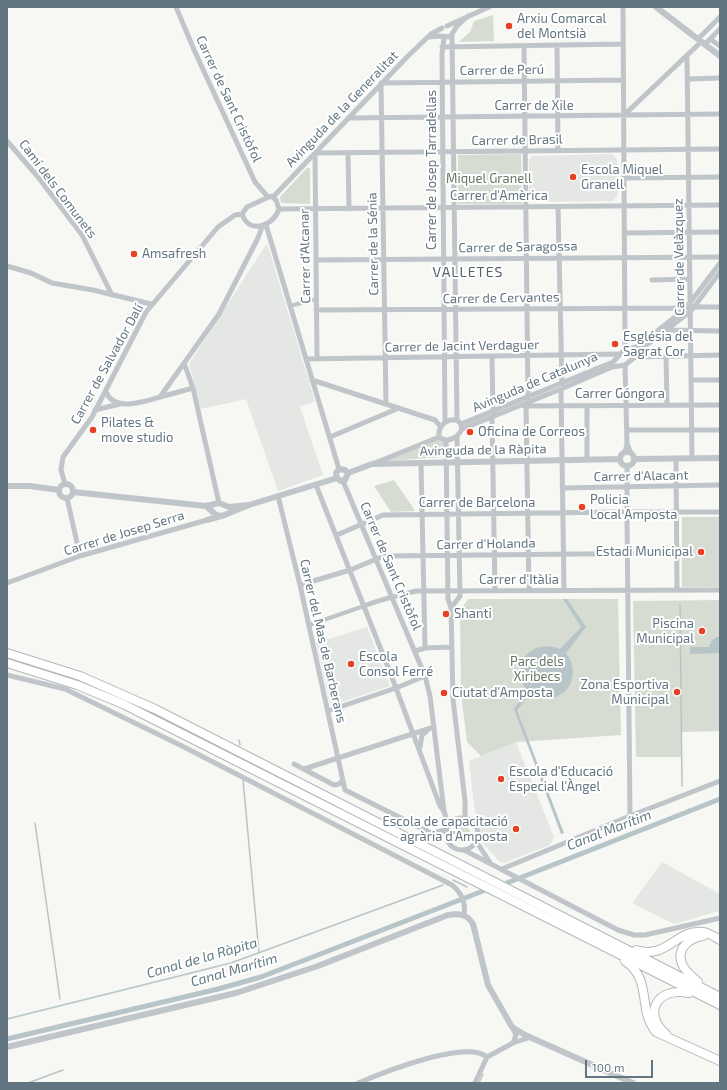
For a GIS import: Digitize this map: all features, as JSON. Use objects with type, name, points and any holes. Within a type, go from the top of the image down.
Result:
[{"type":"highway","points":[[7,653],[80,676],[128,696],[621,945],[720,997]]},
{"type":"highway","points":[[7,663],[77,684],[123,704],[720,1005]]},
{"type":"highway","points":[[621,945],[651,953],[659,951],[683,936],[694,932],[704,932],[717,939]]},
{"type":"highway","points":[[711,992],[690,975],[683,967],[680,956],[682,948],[695,937],[703,936],[717,939]]},
{"type":"highway","points":[[597,944],[630,965],[639,975],[643,985],[647,1016],[650,1024],[656,1032],[720,1061]]},
{"type":"highway","points":[[671,1038],[662,1031],[655,1020],[654,1010],[656,1003],[662,995],[670,991],[680,991],[700,995]]},
{"type":"street","name":"Carrer de Sant Cristòfol","points":[[176,7],[255,182],[271,197]]},
{"type":"street","points":[[452,34],[448,26],[488,7]]},
{"type":"street","points":[[621,7],[625,348],[633,348],[640,345],[691,307],[720,264]]},
{"type":"street","points":[[656,7],[720,56]]},
{"type":"street","points":[[428,38],[443,37],[452,34],[468,16]]},
{"type":"street","points":[[623,116],[701,42],[720,17]]},
{"type":"street","name":"Avinguda de la Generalitat","points":[[271,197],[428,38],[442,28],[448,26]]},
{"type":"street","name":"Carrer de Josep Tarradellas","points":[[442,28],[444,358],[446,422]]},
{"type":"street","points":[[701,42],[710,39],[720,29]]},
{"type":"street","name":"Carrer de Josep Tarradellas","points":[[452,34],[457,420]]},
{"type":"street","points":[[710,39],[720,46]]},
{"type":"street","points":[[442,47],[622,44]]},
{"type":"street","points":[[524,46],[528,398]]},
{"type":"street","points":[[557,46],[558,150]]},
{"type":"street","name":"Carrer de Velàzquez","points":[[687,55],[692,458]]},
{"type":"street","points":[[688,79],[720,78]]},
{"type":"street","name":"Carrer de Perú","points":[[382,83],[622,80]]},
{"type":"street","name":"Carrer de la Sénia","points":[[382,83],[386,404]]},
{"type":"street","name":"Carrer de Xile","points":[[348,118],[720,114]]},
{"type":"street","name":"Camí dels Comunets","points":[[7,141],[38,177],[82,235],[112,295]]},
{"type":"street","name":"Carrer de Brasil","points":[[315,153],[720,149]]},
{"type":"street","name":"Carrer d'Alcanar","points":[[315,153],[317,359]]},
{"type":"street","points":[[348,153],[349,209]]},
{"type":"street","points":[[623,178],[720,177]]},
{"type":"street","points":[[160,397],[219,314],[264,226],[276,216],[279,209],[276,200],[271,197],[248,207],[242,214],[243,218],[252,226],[264,226]]},
{"type":"street","name":"Carrer d'Amèrica","points":[[279,209],[720,205]]},
{"type":"street","points":[[558,207],[564,590]]},
{"type":"street","name":"Carrer de Salvador Dalí","points":[[65,484],[62,470],[63,457],[80,435],[106,392],[151,304],[218,227],[235,215],[242,214]]},
{"type":"street","points":[[264,226],[330,437],[339,469],[336,473],[337,478]]},
{"type":"street","points":[[624,233],[720,232]]},
{"type":"street","name":"Carrer de Saragossa","points":[[316,260],[720,257]]},
{"type":"street","points":[[7,266],[31,273],[52,283],[151,304]]},
{"type":"street","points":[[627,466],[633,463],[627,444],[626,430],[626,365],[635,355],[691,307],[720,272]]},
{"type":"street","points":[[652,280],[690,279]]},
{"type":"street","points":[[714,281],[720,281]]},
{"type":"street","points":[[290,306],[316,299]]},
{"type":"street","name":"Carrer de Cervantes","points":[[316,310],[720,307]]},
{"type":"street","points":[[666,330],[720,331]]},
{"type":"street","name":"Avinguda de Catalunya","points":[[462,427],[528,398],[562,387],[613,362],[625,348]]},
{"type":"street","points":[[633,348],[635,355]]},
{"type":"street","points":[[635,355],[720,355]]},
{"type":"street","points":[[617,356],[616,363],[619,365]]},
{"type":"street","name":"Carrer de Jacint Verdaguer","points":[[306,359],[617,356]]},
{"type":"street","points":[[666,356],[667,405]]},
{"type":"street","points":[[492,357],[494,591]]},
{"type":"street","points":[[184,363],[193,388],[220,504],[227,510],[223,516]]},
{"type":"street","points":[[529,590],[529,514],[526,405],[562,387],[619,365],[626,365]]},
{"type":"street","points":[[312,380],[435,420],[440,426]]},
{"type":"street","points":[[691,380],[720,380]]},
{"type":"street","points":[[94,411],[120,404],[134,403],[160,397],[193,388]]},
{"type":"street","points":[[106,392],[112,400],[120,404]]},
{"type":"street","name":"Carrer Góngora","points":[[493,414],[526,405],[720,405]]},
{"type":"street","points":[[587,406],[587,459]]},
{"type":"street","points":[[330,437],[399,408]]},
{"type":"street","points":[[439,437],[438,431],[440,426],[446,422],[457,420],[462,427],[457,436],[460,591],[458,601],[451,608]]},
{"type":"street","points":[[626,430],[720,430]]},
{"type":"street","points":[[372,464],[439,437],[446,440],[457,436]]},
{"type":"street","points":[[446,440],[447,555],[448,591],[451,608],[453,699],[465,818]]},
{"type":"street","points":[[627,466],[623,464],[620,459],[630,454],[676,458],[720,458]]},
{"type":"street","points":[[676,458],[678,552],[677,590]]},
{"type":"street","name":"Avinguda de la Ràpita","points":[[348,473],[372,464],[620,459]]},
{"type":"street","points":[[421,463],[424,555],[424,648]]},
{"type":"street","points":[[627,466],[627,507],[622,512],[627,518],[628,553],[630,816]]},
{"type":"street","points":[[207,520],[223,516],[249,505],[337,478],[343,481],[347,479],[348,473],[345,470],[339,469]]},
{"type":"street","name":"Carrer de Sant Cristòfol","points":[[343,481],[425,676],[430,696],[447,827]]},
{"type":"street","points":[[59,490],[65,484],[72,487],[73,492]]},
{"type":"street","points":[[316,485],[337,535],[440,806],[444,811]]},
{"type":"street","name":"Carrer d'Alacant","points":[[562,488],[720,485]]},
{"type":"street","points":[[7,486],[30,486],[59,490]]},
{"type":"street","points":[[59,490],[61,496],[68,499]]},
{"type":"street","points":[[73,492],[206,506],[220,504],[229,507],[249,505]]},
{"type":"street","points":[[68,499],[73,492]]},
{"type":"street","name":"Carrer del Mas de Barberans","points":[[278,496],[300,585],[345,790],[431,833],[447,827]]},
{"type":"street","points":[[68,499],[80,556]]},
{"type":"street","points":[[207,520],[214,512],[214,506],[220,504]]},
{"type":"street","points":[[206,506],[218,516],[223,516]]},
{"type":"street","points":[[627,507],[631,508],[632,512]]},
{"type":"street","name":"Carrer de Barcelona","points":[[337,535],[383,515],[562,514],[622,512]]},
{"type":"street","points":[[632,512],[720,512]]},
{"type":"street","points":[[627,518],[631,516],[632,512]]},
{"type":"street","name":"Carrer de Josep Serra","points":[[7,583],[80,556],[207,520]]},
{"type":"street","name":"Carrer d'Holanda","points":[[300,585],[350,570],[384,556],[678,552]]},
{"type":"street","name":"Carrer d'Itàlia","points":[[364,606],[387,597],[392,598],[416,591],[720,590]]},
{"type":"street","points":[[309,625],[364,606]]},
{"type":"street","points":[[415,652],[424,648],[451,647]]},
{"type":"street","points":[[7,675],[65,689],[446,881],[456,888],[463,899],[465,908],[464,916]]},
{"type":"street","points":[[328,711],[396,688],[425,676]]},
{"type":"street","points":[[304,769],[434,727]]},
{"type":"street","points":[[420,754],[420,742],[422,735],[434,727]]},
{"type":"street","points":[[294,764],[334,784],[339,784],[343,780]]},
{"type":"street","points":[[313,774],[316,766]]},
{"type":"street","points":[[502,869],[630,816],[720,781]]},
{"type":"street","points":[[464,850],[473,846],[478,837],[476,827],[470,820],[465,818],[456,819],[447,827],[448,843],[455,848],[464,850],[502,869],[618,930],[634,935],[655,934],[720,918]]},
{"type":"street","points":[[476,841],[491,864]]},
{"type":"street","points":[[7,1047],[236,993],[318,966],[448,915],[459,914],[471,921],[475,930],[488,985],[516,1035],[513,1043]]},
{"type":"street","points":[[512,1027],[633,1083]]},
{"type":"street","points":[[475,1083],[486,1058],[513,1043],[531,1037]]},
{"type":"street","points":[[358,1083],[407,1063],[461,1052],[474,1051],[486,1058]]},
{"type":"shaded area","name":"Escola Miquel Granell","points":[[612,154],[617,159],[618,195],[613,201],[534,202],[529,198],[529,159],[533,156]]},
{"type":"shaded area","points":[[267,243],[315,401],[300,407],[323,475],[278,491],[246,399],[201,409],[189,364]]},
{"type":"shaded area","points":[[563,599],[567,599],[586,627],[566,653],[571,663],[573,673],[571,682],[566,690],[560,695],[551,698],[541,698],[531,693],[517,710],[564,833],[561,834],[514,709],[527,690],[522,681],[520,671],[521,663],[526,656],[532,650],[540,647],[550,646],[560,649],[581,627]]},
{"type":"shaded area","name":"Escola Consol Ferré","points":[[367,627],[390,686],[332,705],[330,703],[316,643]]},
{"type":"shaded area","points":[[720,637],[720,653],[690,654],[690,647],[709,647],[712,640]]},
{"type":"shaded area","points":[[516,742],[554,837],[550,845],[504,863],[500,862],[481,841],[480,826],[476,820],[469,761]]},
{"type":"shaded area","points":[[662,862],[720,894],[720,913],[716,912],[674,924],[632,903]]},
{"type":"green space","points":[[493,15],[494,41],[460,41],[470,32],[474,21]]},
{"type":"green space","name":"Miquel Granell","points":[[521,154],[522,204],[458,204],[458,155]]},
{"type":"green space","points":[[307,168],[310,168],[310,204],[281,203],[280,197]]},
{"type":"green space","points":[[438,439],[444,443],[443,457],[385,461]]},
{"type":"green space","points":[[394,480],[414,511],[391,512],[374,486]]},
{"type":"green space","name":"Estadi Municipal","points":[[682,517],[720,517],[720,587],[682,587]]},
{"type":"green space","name":"Parc dels Xiribecs","points":[[468,599],[618,599],[621,735],[517,742],[481,756],[467,742],[461,693],[460,611]]},
{"type":"green space","name":"Zona Esportiva Municipal","points":[[720,600],[720,731],[681,732],[682,757],[636,757],[633,601]]},
{"type":"green space","points":[[459,825],[465,825],[470,830],[468,839],[465,841],[459,841],[454,836],[454,830]]},
{"type":"waterway","points":[[680,604],[682,786]]},
{"type":"waterway","points":[[239,740],[240,745]]},
{"type":"waterway","points":[[243,780],[259,953]]},
{"type":"waterway","name":"Canal Marítim","points":[[507,883],[720,799]]},
{"type":"waterway","points":[[35,823],[60,999]]},
{"type":"waterway","points":[[453,880],[467,887]]},
{"type":"waterway","name":"Canal de la Ràpita","points":[[7,1019],[231,963],[443,885]]},
{"type":"waterway","name":"Canal Marítim","points":[[7,1039],[218,989],[261,977],[483,891]]},
{"type":"waterway","points":[[28,1083],[63,1070]]},
{"type":"waterway","points":[[479,1083],[483,1074]]},
{"type":"place","name":"Arxiu Comarcal del Montsià","points":[[509,26]]},
{"type":"place","name":"Escola Miquel Granell","points":[[573,177]]},
{"type":"place","name":"Amsafresh","points":[[134,254]]},
{"type":"place","name":"Església del Sagrat Cor","points":[[615,344]]},
{"type":"place","name":"Pilates & move studio","points":[[93,430]]},
{"type":"place","name":"Oficina de Correos","points":[[470,432]]},
{"type":"place","name":"Policia Local Amposta","points":[[582,507]]},
{"type":"place","name":"Estadi Municipal","points":[[701,552]]},
{"type":"place","name":"Shanti","points":[[446,614]]},
{"type":"place","name":"Piscina Municipal","points":[[702,631]]},
{"type":"place","name":"Escola Consol Ferré","points":[[351,664]]},
{"type":"place","name":"Zona Esportiva Municipal","points":[[677,692]]},
{"type":"place","name":"Ciutat d'Amposta","points":[[444,693]]},
{"type":"place","name":"Escola d'Educació Especial l'Àngel","points":[[501,779]]},
{"type":"place","name":"Escola de capacitació agrària d'Amposta","points":[[516,829]]},
{"type":"district","name":"VALLETES","points":[[468,272]]}]
